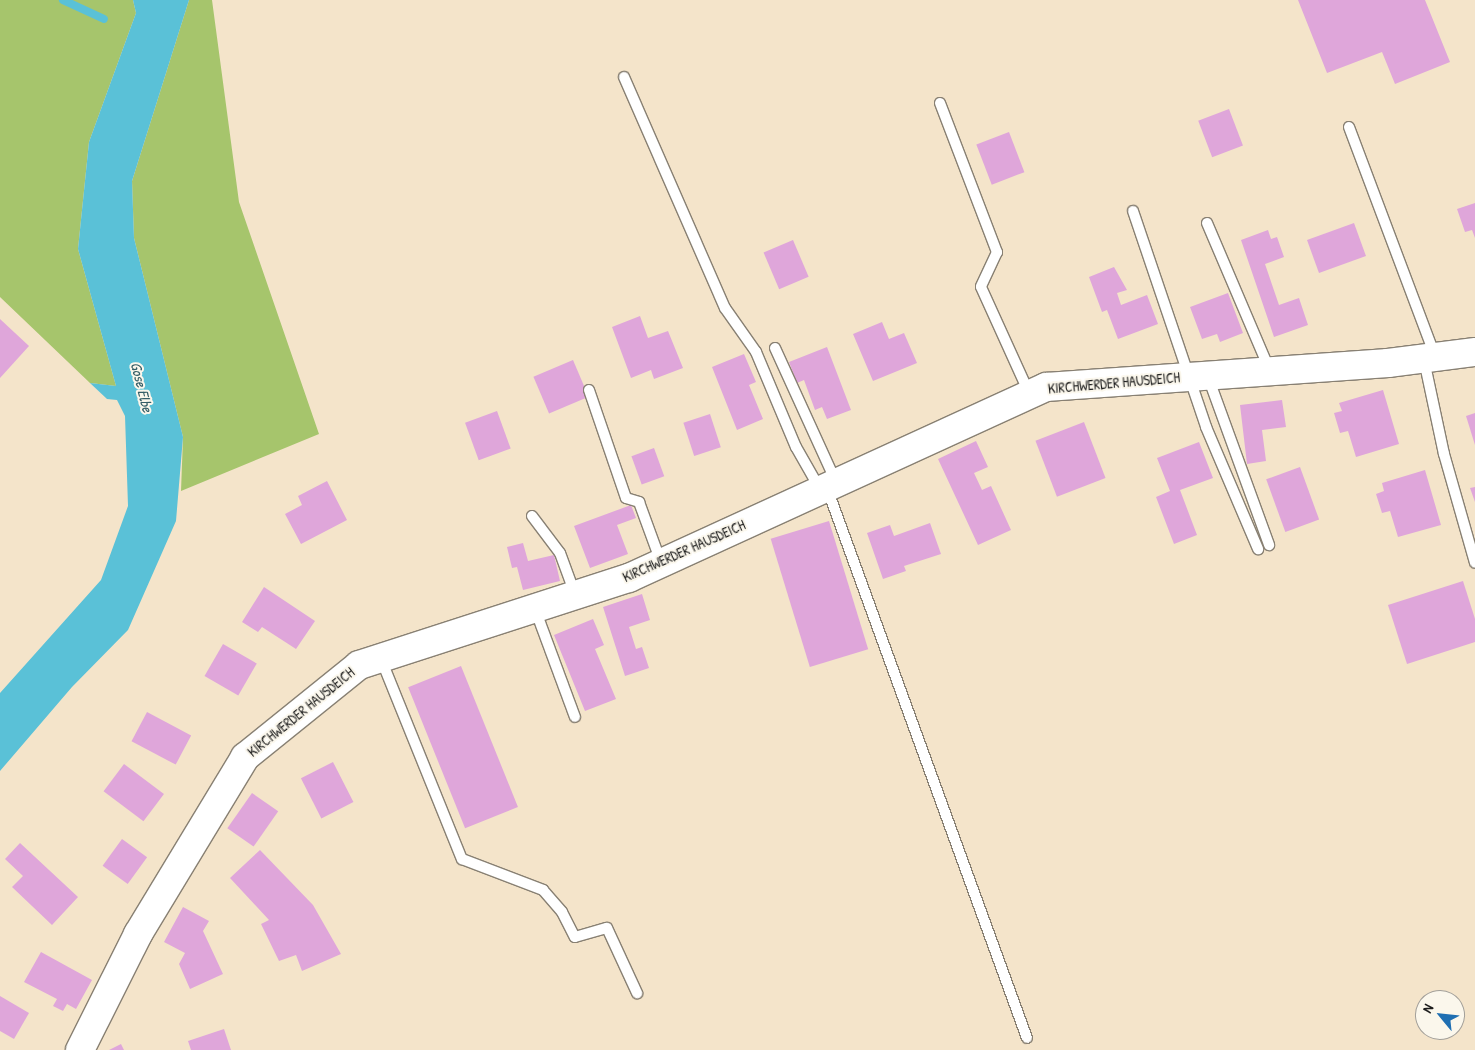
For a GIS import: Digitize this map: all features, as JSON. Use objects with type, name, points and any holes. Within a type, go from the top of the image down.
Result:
[{"type":"street","name":"KIRCHWERDER HAUSDEICH","points":[[80,1050],[138,934],[245,757],[359,665],[629,578],[1046,387],[1270,372],[1430,358],[1475,352]]},
{"type":"lane","points":[[624,77],[726,308],[756,352],[796,447],[828,487]]},
{"type":"lane","points":[[940,104],[997,252],[981,287],[1030,394]]},
{"type":"lane","points":[[1350,127],[1430,358],[1444,454],[1475,562]]},
{"type":"lane","points":[[1133,211],[1198,376],[1269,545]]},
{"type":"lane","points":[[1207,223],[1270,372]]},
{"type":"lane","points":[[775,348],[828,487],[1027,1038]]},
{"type":"lane","points":[[1198,376],[1206,427],[1258,549]]},
{"type":"lane","points":[[589,390],[626,498],[639,502],[661,563]]},
{"type":"lane","points":[[532,516],[560,553],[576,595]]},
{"type":"lane","points":[[534,608],[575,717]]},
{"type":"lane","points":[[381,658],[462,859],[542,890],[562,912],[576,937],[608,928],[637,993]]},
{"type":"green space","points":[[0,0],[133,0],[136,13],[89,142],[78,249],[116,386],[90,383],[0,297]]},
{"type":"green space","points":[[189,0],[212,0],[239,202],[319,434],[181,491],[183,437],[134,238],[132,181]]},
{"type":"water","name":"Gose Elbe","points":[[133,0],[189,0],[132,181],[134,238],[183,437],[176,521],[128,630],[72,687],[0,771],[0,693],[101,580],[128,506],[125,416],[117,400],[107,399],[90,383],[116,386],[78,249],[89,142],[136,13]]},
{"type":"building","points":[[1298,0],[1425,0],[1450,62],[1395,84],[1382,52],[1327,73]]},
{"type":"building","points":[[1229,109],[1243,145],[1212,157],[1198,121]]},
{"type":"building","points":[[1009,132],[1024,172],[992,185],[976,145]]},
{"type":"building","points":[[1475,203],[1475,238],[1472,230],[1465,232],[1457,209]]},
{"type":"building","points":[[1354,223],[1366,256],[1319,273],[1307,240]]},
{"type":"building","points":[[1268,230],[1271,239],[1277,237],[1284,257],[1265,264],[1279,305],[1299,298],[1308,325],[1274,337],[1241,240]]},
{"type":"building","points":[[793,240],[809,277],[779,289],[764,253]]},
{"type":"building","points":[[1114,267],[1127,290],[1117,293],[1121,305],[1147,295],[1158,324],[1118,339],[1107,310],[1102,312],[1089,277]]},
{"type":"building","points":[[1228,293],[1243,333],[1220,342],[1217,334],[1202,339],[1190,307]]},
{"type":"building","points":[[640,316],[648,338],[668,331],[683,368],[654,379],[651,370],[631,378],[612,327]]},
{"type":"building","points":[[0,319],[29,346],[0,378]]},
{"type":"building","points":[[882,322],[889,339],[904,333],[917,363],[873,381],[853,334]]},
{"type":"building","points":[[827,347],[851,410],[827,419],[822,407],[815,410],[804,380],[797,383],[789,362]]},
{"type":"building","points":[[744,354],[756,382],[749,385],[763,419],[737,430],[712,367]]},
{"type":"building","points":[[573,360],[589,397],[549,414],[533,377]]},
{"type":"building","points":[[1383,390],[1399,444],[1356,457],[1348,431],[1340,433],[1334,413],[1342,411],[1339,403]]},
{"type":"building","points":[[1282,400],[1286,427],[1262,430],[1266,461],[1247,464],[1240,405]]},
{"type":"building","points":[[497,411],[511,449],[479,460],[465,423]]},
{"type":"building","points":[[1475,413],[1475,445],[1466,416]]},
{"type":"building","points":[[710,414],[721,447],[694,456],[683,423]]},
{"type":"building","points":[[1084,422],[1106,478],[1057,497],[1035,441]]},
{"type":"building","points":[[976,441],[988,467],[974,473],[982,490],[991,486],[1011,530],[978,545],[938,459]]},
{"type":"building","points":[[1199,442],[1213,478],[1180,490],[1197,535],[1174,544],[1156,497],[1170,491],[1157,458]]},
{"type":"building","points":[[654,448],[664,476],[642,484],[631,456]]},
{"type":"building","points":[[1300,467],[1319,520],[1285,532],[1266,479]]},
{"type":"building","points":[[1425,470],[1441,525],[1398,537],[1390,511],[1382,513],[1376,494],[1384,491],[1382,483]]},
{"type":"building","points":[[327,481],[347,520],[301,544],[285,514],[302,505],[298,496]]},
{"type":"building","points":[[1475,487],[1475,502],[1470,488]]},
{"type":"building","points":[[631,505],[636,518],[617,525],[628,554],[590,568],[574,526]]},
{"type":"building","points":[[829,521],[868,649],[810,667],[771,539]]},
{"type":"building","points":[[930,523],[941,554],[904,566],[906,571],[883,579],[867,533],[890,525],[894,536]]},
{"type":"building","points":[[523,543],[528,561],[554,555],[560,581],[523,590],[517,567],[512,568],[507,547]]},
{"type":"building","points":[[1463,581],[1475,619],[1475,642],[1407,664],[1388,605]]},
{"type":"building","points":[[264,587],[315,621],[296,649],[262,627],[258,632],[242,622]]},
{"type":"building","points":[[642,594],[650,620],[629,627],[636,649],[642,647],[649,668],[625,676],[603,607]]},
{"type":"building","points":[[593,619],[604,645],[595,649],[616,699],[585,711],[554,635]]},
{"type":"building","points":[[223,644],[257,664],[238,696],[204,676]]},
{"type":"building","points":[[461,666],[518,807],[465,828],[408,687]]},
{"type":"building","points":[[147,712],[191,735],[176,765],[132,741]]},
{"type":"building","points":[[333,762],[353,802],[321,818],[301,778]]},
{"type":"building","points":[[124,764],[164,794],[143,821],[104,791]]},
{"type":"building","points":[[252,793],[278,811],[254,847],[227,828]]},
{"type":"building","points":[[122,839],[147,857],[128,884],[103,866]]},
{"type":"building","points":[[20,843],[78,897],[52,925],[12,887],[23,876],[5,859]]},
{"type":"building","points":[[260,850],[313,905],[341,954],[302,971],[296,955],[279,961],[261,924],[269,920],[230,878]]},
{"type":"building","points":[[183,907],[209,921],[203,931],[223,974],[190,989],[179,964],[185,953],[164,942]]},
{"type":"building","points":[[41,952],[92,980],[76,1009],[67,1004],[63,1011],[53,1006],[57,999],[24,982]]},
{"type":"building","points":[[0,996],[29,1013],[14,1039],[0,1031]]},
{"type":"building","points":[[224,1029],[231,1050],[191,1050],[188,1041]]},
{"type":"building","points":[[121,1044],[124,1050],[109,1050]]},
{"type":"waterway","points":[[63,0],[104,19]]}]
